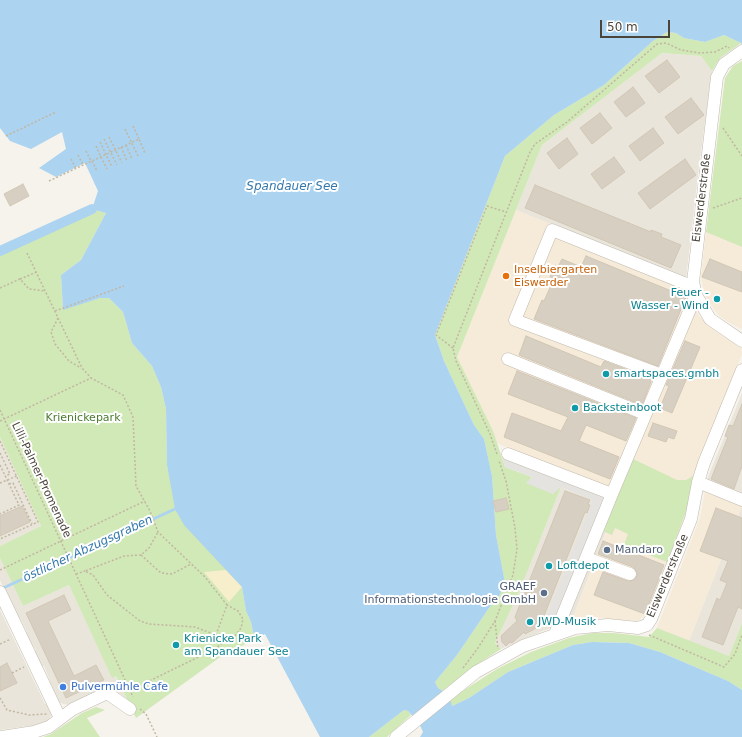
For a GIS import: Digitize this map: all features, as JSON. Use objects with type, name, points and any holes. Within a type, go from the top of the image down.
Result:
[{"type":"street","name":"Eiswerderstraße","points":[[741,339],[710,319],[695,291],[693,270],[717,77],[724,64],[742,51]]},
{"type":"street","points":[[556,634],[646,414],[662,374],[695,291],[552,230],[515,320],[662,374]]},
{"type":"street","points":[[508,359],[646,414]]},
{"type":"street","name":"Eiswerderstraße","points":[[396,737],[476,672],[523,646],[556,634],[592,625],[638,628],[647,625],[651,619],[691,519],[698,482],[742,370]]},
{"type":"street","points":[[508,454],[612,494]]},
{"type":"street","points":[[698,482],[742,500]]},
{"type":"street","points":[[586,558],[630,574]]},
{"type":"street","points":[[2,596],[59,716]]},
{"type":"street","points":[[2,737],[34,732],[49,726],[59,716],[108,693],[130,709]]},
{"type":"path","points":[[707,53],[729,46],[725,50]]},
{"type":"path","points":[[6,136],[56,112]]},
{"type":"path","points":[[133,126],[145,153]]},
{"type":"path","points":[[722,127],[742,156]]},
{"type":"path","points":[[125,129],[138,156]]},
{"type":"path","points":[[109,136],[122,164]]},
{"type":"path","points":[[104,139],[117,166]]},
{"type":"path","points":[[48,181],[139,139]]},
{"type":"path","points":[[100,142],[112,167]]},
{"type":"path","points":[[126,145],[132,159]]},
{"type":"path","points":[[96,146],[107,169]]},
{"type":"path","points":[[121,147],[128,161]]},
{"type":"path","points":[[86,151],[97,171]]},
{"type":"path","points":[[78,155],[83,165]]},
{"type":"path","points":[[71,159],[76,169]]},
{"type":"path","points":[[707,210],[742,198]]},
{"type":"path","points":[[453,348],[436,335],[487,206],[506,212]]},
{"type":"path","points":[[27,253],[82,368],[91,378],[123,395],[133,417],[136,486],[150,511],[157,526],[158,532],[191,564],[227,604],[238,611],[243,619],[241,628],[233,638],[221,644],[216,635],[195,627],[149,624],[140,621],[108,595],[93,575],[85,571]]},
{"type":"path","points":[[0,288],[37,272]]},
{"type":"path","points":[[20,279],[29,289],[45,291]]},
{"type":"path","points":[[55,311],[124,286]]},
{"type":"path","points":[[58,318],[52,332],[55,344],[69,361],[82,368]]},
{"type":"path","points":[[0,421],[91,378]]},
{"type":"path","name":"Lilli-Palmer-Promenade","points":[[0,410],[128,686],[141,685],[215,649],[221,644]]},
{"type":"path","points":[[0,441],[38,522],[0,539]]},
{"type":"path","points":[[0,453],[10,474],[5,476]]},
{"type":"path","points":[[0,465],[19,505],[0,514]]},
{"type":"path","points":[[0,483],[17,476]]},
{"type":"path","points":[[9,484],[13,483],[32,524]]},
{"type":"path","points":[[0,570],[145,501]]},
{"type":"path","points":[[76,574],[124,556],[141,554],[149,548],[158,532]]},
{"type":"path","points":[[141,554],[161,573],[172,574],[191,564]]},
{"type":"path","points":[[216,635],[227,604]]},
{"type":"path","points":[[462,669],[478,648],[494,621],[499,652]]},
{"type":"path","points":[[645,633],[724,667],[735,654],[742,635]]},
{"type":"path","points":[[12,673],[33,663]]},
{"type":"path","points":[[0,698],[8,710],[29,715],[59,716]]},
{"type":"path","points":[[146,714],[157,737]]},
{"type":"shaded area","points":[[662,53],[701,56],[712,71],[686,279],[516,210],[542,145]]},
{"type":"shaded area","points":[[516,210],[686,279],[690,299],[699,316],[718,333],[736,342],[741,347],[742,354],[694,474],[685,517],[647,614],[637,621],[596,618],[571,622],[621,494],[497,443],[457,357]]},
{"type":"shaded area","points":[[706,232],[742,247],[742,329],[718,315],[705,296],[701,277]]},
{"type":"shaded area","points":[[742,393],[742,506],[705,491],[706,482]]},
{"type":"shaded area","points":[[0,437],[41,526],[0,546]]},
{"type":"shaded area","points":[[502,457],[604,497],[553,622],[545,620],[593,500],[561,487],[553,494],[526,483],[532,477],[505,467]]},
{"type":"shaded area","points":[[561,487],[615,508],[571,622],[545,630],[501,649],[495,643],[520,590]]},
{"type":"shaded area","points":[[705,491],[742,506],[689,641],[657,628],[700,518]]},
{"type":"shaded area","points":[[742,506],[742,623],[729,656],[689,641]]},
{"type":"shaded area","points":[[0,558],[23,606],[69,585],[112,677],[116,676],[129,704],[122,695],[113,690],[71,705],[63,704],[58,701],[51,684],[48,682],[50,681],[44,666],[41,667],[33,651],[36,650],[26,636],[25,633],[27,632],[20,618],[18,619],[0,580]]},
{"type":"shaded area","points":[[0,601],[3,608],[0,610]]},
{"type":"shaded area","points":[[0,610],[45,704],[47,703],[52,714],[47,722],[29,728],[28,726],[0,730]]},
{"type":"green space","points":[[667,32],[676,33],[684,38],[705,42],[724,35],[741,43],[720,58],[712,71],[701,56],[662,53],[542,145],[457,357],[493,431],[505,467],[532,477],[527,483],[561,487],[520,590],[495,643],[501,649],[476,665],[443,691],[438,688],[435,682],[457,655],[489,608],[498,598],[505,583],[496,535],[492,476],[484,439],[474,425],[444,361],[435,335],[505,156],[554,115],[604,85],[653,41]]},
{"type":"green space","points":[[742,61],[742,247],[706,232],[725,78],[733,66]]},
{"type":"green space","name":"Krienickepark","points":[[92,209],[106,213],[81,260],[61,275],[63,309],[100,298],[109,298],[123,312],[132,343],[152,366],[161,387],[166,409],[167,465],[172,488],[242,587],[246,611],[251,622],[253,632],[258,638],[223,655],[136,718],[116,676],[112,678],[69,585],[23,606],[0,558],[0,546],[41,526],[0,437],[0,251]]},
{"type":"green space","points":[[633,459],[677,480],[686,480],[693,476],[687,509],[667,562],[624,545],[628,534],[615,528],[612,535],[603,531]]},
{"type":"green space","points":[[742,623],[742,690],[728,681],[660,652],[629,643],[592,642],[573,645],[508,672],[469,698],[452,706],[450,704],[450,699],[497,669],[531,652],[569,638],[592,633],[614,633],[649,637],[657,628],[729,656]]},
{"type":"green space","points":[[96,707],[105,710],[87,718],[100,737],[43,737],[51,734],[82,713]]},
{"type":"green space","points":[[404,710],[408,711],[411,715],[387,737],[369,737]]},
{"type":"sand","points":[[226,570],[242,587],[229,602],[204,572]]},
{"type":"water","name":"Spandauer See","points":[[0,0],[742,0],[742,45],[741,43],[724,35],[705,42],[684,38],[676,33],[667,32],[653,41],[604,85],[554,115],[505,156],[435,335],[444,361],[474,425],[484,439],[492,476],[496,535],[505,583],[498,598],[489,608],[457,655],[435,682],[438,688],[450,699],[452,706],[469,698],[508,672],[573,645],[592,642],[629,643],[660,652],[728,681],[742,690],[742,737],[420,737],[423,732],[419,723],[408,711],[404,710],[369,737],[320,737],[265,634],[258,638],[253,632],[251,622],[246,611],[242,587],[184,525],[175,509],[167,465],[166,409],[161,387],[152,366],[132,343],[123,312],[109,298],[100,298],[63,310],[61,275],[81,260],[106,213],[92,209],[98,191],[85,163],[56,177],[39,168],[66,149],[62,132],[31,149],[10,141],[0,128]]},
{"type":"building","points":[[667,60],[680,77],[659,93],[645,76]]},
{"type":"building","points":[[633,87],[645,103],[626,117],[614,102]]},
{"type":"building","points":[[691,98],[704,115],[678,134],[665,117]]},
{"type":"building","points":[[600,113],[612,128],[592,144],[580,128]]},
{"type":"building","points":[[653,128],[664,143],[640,161],[629,146]]},
{"type":"building","points":[[567,138],[578,154],[559,169],[547,153]]},
{"type":"building","points":[[614,157],[625,172],[602,189],[591,174]]},
{"type":"building","points":[[685,159],[696,175],[650,209],[638,193]]},
{"type":"building","points":[[23,184],[29,196],[10,206],[4,194]]},
{"type":"building","points":[[535,185],[651,232],[651,230],[662,234],[661,237],[681,245],[671,268],[525,208]]},
{"type":"building","points":[[586,256],[686,297],[658,366],[534,319],[542,300],[544,301],[553,281],[549,280],[555,265],[558,267],[562,259],[581,267]]},
{"type":"building","points":[[710,259],[742,272],[742,292],[702,277]]},
{"type":"building","name":"smartspaces.gmbh","points":[[526,336],[601,367],[604,361],[652,379],[642,405],[519,355]]},
{"type":"building","points":[[685,341],[700,347],[672,413],[660,408],[669,386],[666,385]]},
{"type":"building","points":[[517,371],[636,418],[626,441],[586,425],[579,441],[619,457],[610,479],[504,437],[512,413],[561,431],[568,417],[508,394]]},
{"type":"building","points":[[742,404],[742,466],[734,489],[711,479],[728,437],[725,436],[729,425],[733,426]]},
{"type":"building","points":[[653,423],[677,431],[674,439],[668,437],[666,442],[648,436]]},
{"type":"building","name":"Loftdepot","points":[[565,491],[590,500],[587,513],[585,512],[540,626],[525,634],[524,632],[512,643],[510,642],[506,646],[502,642],[501,636],[517,621],[515,617]]},
{"type":"building","points":[[506,498],[509,509],[496,512],[493,501]]},
{"type":"building","points":[[22,506],[30,522],[0,536],[0,516]]},
{"type":"building","points":[[716,508],[742,518],[742,609],[738,607],[723,645],[702,637],[717,598],[720,600],[727,583],[720,580],[728,561],[700,551]]},
{"type":"building","points":[[603,541],[664,565],[645,614],[594,595],[603,572],[628,581],[634,580],[637,576],[637,572],[633,567],[598,554]]},
{"type":"building","points":[[64,595],[71,610],[48,621],[74,676],[96,665],[104,680],[66,698],[26,613]]},
{"type":"building","points":[[7,663],[17,683],[0,691],[0,667]]},
{"type":"waterway","points":[[0,251],[92,209]]},
{"type":"waterway","name":"östlicher Abzugsgraben","points":[[1,589],[175,509]]},
{"type":"place","name":"Inselbiergarten Eiswerder","points":[[506,276]]},
{"type":"place","name":"Feuer - Wasser - Wind","points":[[717,299]]},
{"type":"place","name":"smartspaces.gmbh","points":[[606,374]]},
{"type":"place","name":"Backsteinboot","points":[[575,408]]},
{"type":"place","name":"Mandaro","points":[[607,550]]},
{"type":"place","name":"Loftdepot","points":[[549,566]]},
{"type":"place","name":"GRAEF Informationstechnologie GmbH","points":[[544,593]]},
{"type":"place","name":"JWD-Musik","points":[[530,622]]},
{"type":"place","name":"Krienicke Park am Spandauer See","points":[[176,645]]},
{"type":"place","name":"Pulvermühle Cafe","points":[[63,687]]}]
